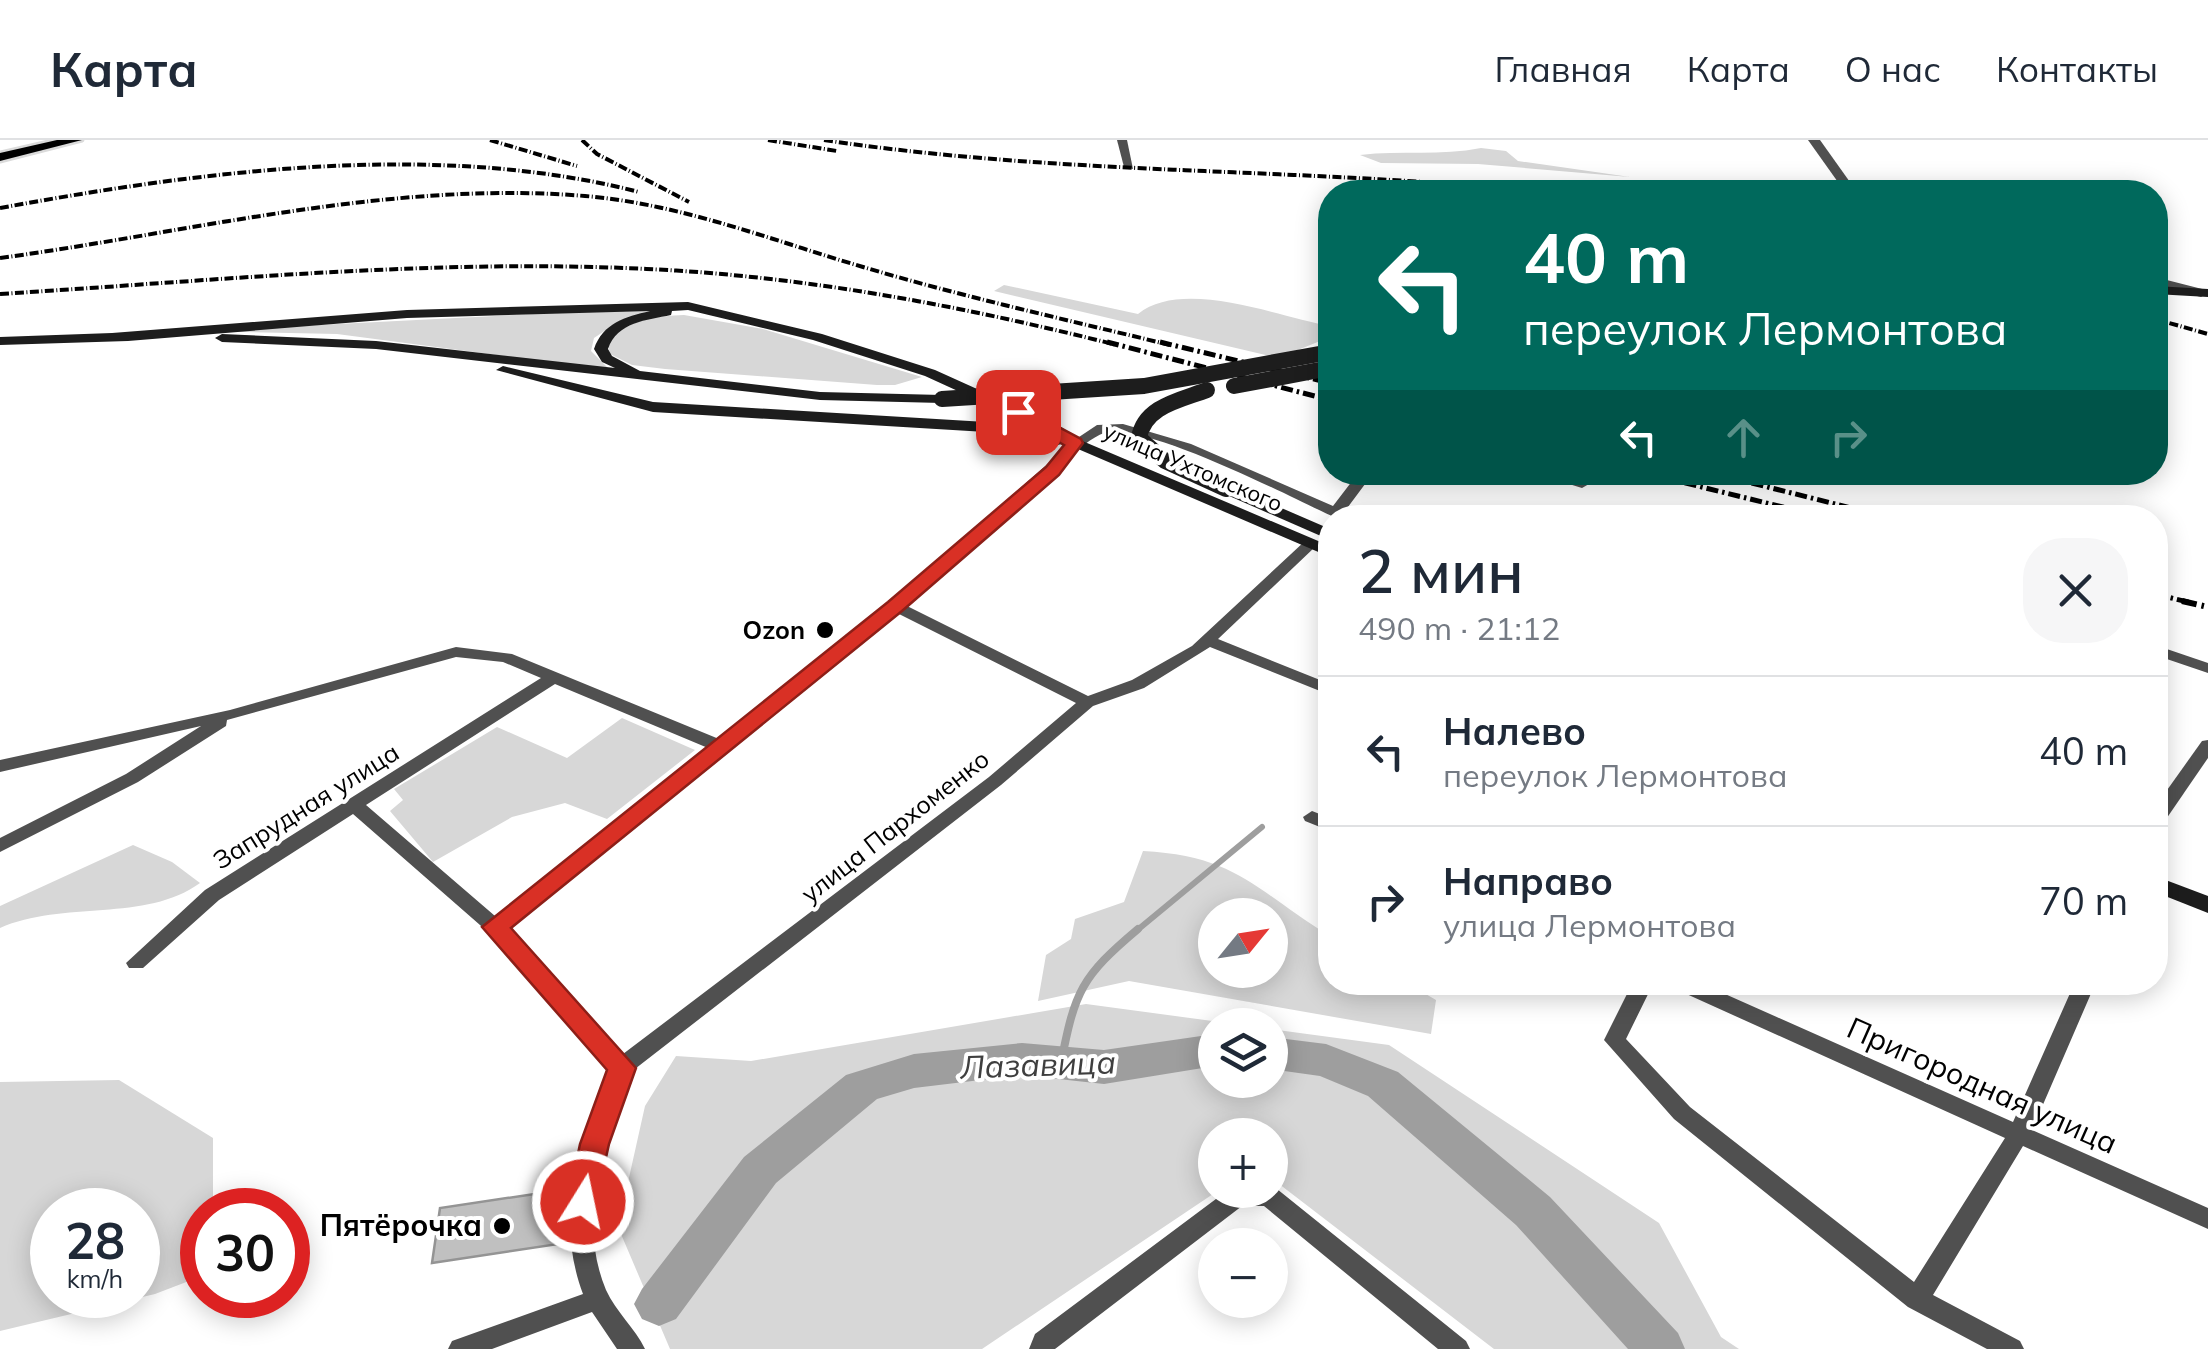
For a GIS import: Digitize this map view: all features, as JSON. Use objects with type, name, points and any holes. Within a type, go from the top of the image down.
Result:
[{"type":"main road","points":[[0,157],[75,140]]},
{"type":"main road","points":[[2168,292],[2205,293]]},
{"type":"main road","points":[[0,341],[114,337],[327,318],[600,305],[660,304],[730,316]]},
{"type":"main road","points":[[673,382],[607,359],[601,348],[602,340],[619,326],[665,312],[730,316]]},
{"type":"main road","name":"улица Ухтомского","points":[[730,316],[930,373],[1056,430],[1074,443],[1318,547]]},
{"type":"main road","points":[[114,337],[335,343],[451,352],[673,382],[942,406],[1144,386],[1318,354]]},
{"type":"main road","points":[[335,343],[697,399],[816,409],[1098,404],[1318,370]]},
{"type":"main road","points":[[501,370],[653,407],[986,427],[1074,443]]},
{"type":"main road","points":[[1207,390],[1150,415],[1142,423],[1139,438],[1165,462],[1318,530]]},
{"type":"main road","points":[[2168,888],[2208,904]]},
{"type":"street","points":[[1122,140],[1128,168]]},
{"type":"street","points":[[1814,140],[1842,180]]},
{"type":"street","points":[[2168,284],[2205,293]]},
{"type":"street","points":[[495,927],[895,606],[1052,471],[1074,443],[1106,427],[1146,432],[1318,505]]},
{"type":"street","name":"улица Пархоменко","points":[[622,1068],[995,781],[1087,702],[1138,684],[1208,640],[1310,544]]},
{"type":"street","points":[[895,606],[1087,702]]},
{"type":"street","points":[[1208,640],[1318,685]]},
{"type":"street","points":[[0,766],[233,714],[456,652],[506,657],[551,679],[720,746]]},
{"type":"street","points":[[2168,654],[2208,668]]},
{"type":"street","name":"Запрудная улица","points":[[136,963],[212,895],[551,679]]},
{"type":"street","points":[[0,846],[132,778],[233,714]]},
{"type":"street","points":[[2168,802],[2208,745]]},
{"type":"street","points":[[354,805],[495,927],[622,1068],[586,1172],[580,1232],[598,1298],[632,1349]]},
{"type":"street","points":[[1638,995],[1615,1040],[1682,1112],[1916,1299],[2011,1349]]},
{"type":"street","name":"Пригородная улица","points":[[1707,995],[2208,1219]]},
{"type":"street","points":[[1916,1299],[2018,1136],[2080,995]]},
{"type":"street","points":[[1042,1349],[1044,1342],[1237,1196],[1269,1196],[1457,1349]]},
{"type":"street","points":[[461,1349],[598,1298]]},
{"type":"shaded area","points":[[1481,148],[1506,151],[1518,161],[1630,177],[1478,164],[1381,163],[1360,155]]},
{"type":"shaded area","points":[[1004,285],[1138,314],[1179,299],[1231,303],[1318,323],[1318,342],[1278,358],[994,291]]},
{"type":"shaded area","points":[[671,307],[621,320],[594,338],[591,351],[610,370],[337,334],[199,331]]},
{"type":"shaded area","points":[[684,315],[763,329],[922,377],[895,385],[877,385],[665,369],[632,365],[610,354],[608,344],[632,324]]},
{"type":"shaded area","points":[[622,718],[695,750],[607,819],[565,803],[512,817],[433,862],[390,811],[403,800],[394,789],[497,727],[567,758]]},
{"type":"shaded area","points":[[133,845],[172,862],[200,883],[154,903],[50,915],[0,928],[0,906]]},
{"type":"shaded area","points":[[1143,851],[1202,860],[1244,878],[1273,898],[1198,898],[1198,988],[1288,988],[1288,908],[1318,928],[1318,995],[1427,995],[1436,1000],[1431,1034],[1129,981],[1038,1001],[1046,955],[1071,939],[1075,919],[1124,902]]},
{"type":"shaded area","points":[[1086,1004],[1198,1019],[1198,1098],[1288,1098],[1288,1031],[1389,1045],[1659,1223],[1721,1337],[1739,1349],[1494,1349],[1288,1191],[1288,1118],[1198,1118],[1198,1204],[982,1349],[670,1349],[618,1227],[645,1106],[676,1056],[751,1061]]},
{"type":"shaded area","points":[[119,1080],[213,1138],[213,1188],[180,1188],[180,1284],[160,1292],[160,1188],[30,1188],[30,1318],[54,1318],[0,1331],[0,1082]]},
{"type":"building","name":"Пятёрочка","points":[[568,1189],[565,1243],[432,1263],[440,1208]]},
{"type":"waterway","points":[[1135,932],[1262,827]]},
{"type":"waterway","points":[[1061,1063],[1083,987],[1104,960],[1138,929]]},
{"type":"waterway","name":"Лазавица","points":[[659,1304],[760,1170],[862,1087],[914,1071],[1022,1059],[1104,1067],[1198,1053]]},
{"type":"waterway","name":"Лазавица","points":[[1288,1055],[1326,1060],[1383,1084],[1533,1211],[1660,1349]]},
{"type":"railway","points":[[490,140],[577,166]]},
{"type":"railway","points":[[582,140],[597,154],[689,202]]},
{"type":"railway","points":[[768,140],[837,151]]},
{"type":"railway","points":[[824,140],[1003,160],[1393,180]]},
{"type":"railway","points":[[0,208],[238,173],[402,164],[483,167],[562,176],[639,192]]},
{"type":"railway","points":[[0,258],[365,202],[438,195],[585,196],[691,215],[939,288],[1170,345]]},
{"type":"railway","points":[[0,294],[427,268],[598,267],[683,271],[848,289],[956,308],[1117,345]]},
{"type":"railway","points":[[2168,323],[2208,334]]},
{"type":"railway","points":[[1107,342],[1318,397]]},
{"type":"railway","points":[[1160,342],[1318,380]]},
{"type":"railway","points":[[1694,485],[1774,505]]},
{"type":"railway","points":[[1760,485],[1839,505]]},
{"type":"railway","points":[[2168,597],[2192,603]]},
{"type":"railway","points":[[2182,601],[2208,607]]},
{"type":"place","name":"Ozon","points":[[825,630]]},
{"type":"place","name":"Пятёрочка","points":[[502,1226]]},
{"type":"route","points":[[583,1202],[594,1144],[622,1068],[495,927],[895,606],[1052,471],[1074,443],[1018,412]]}]
